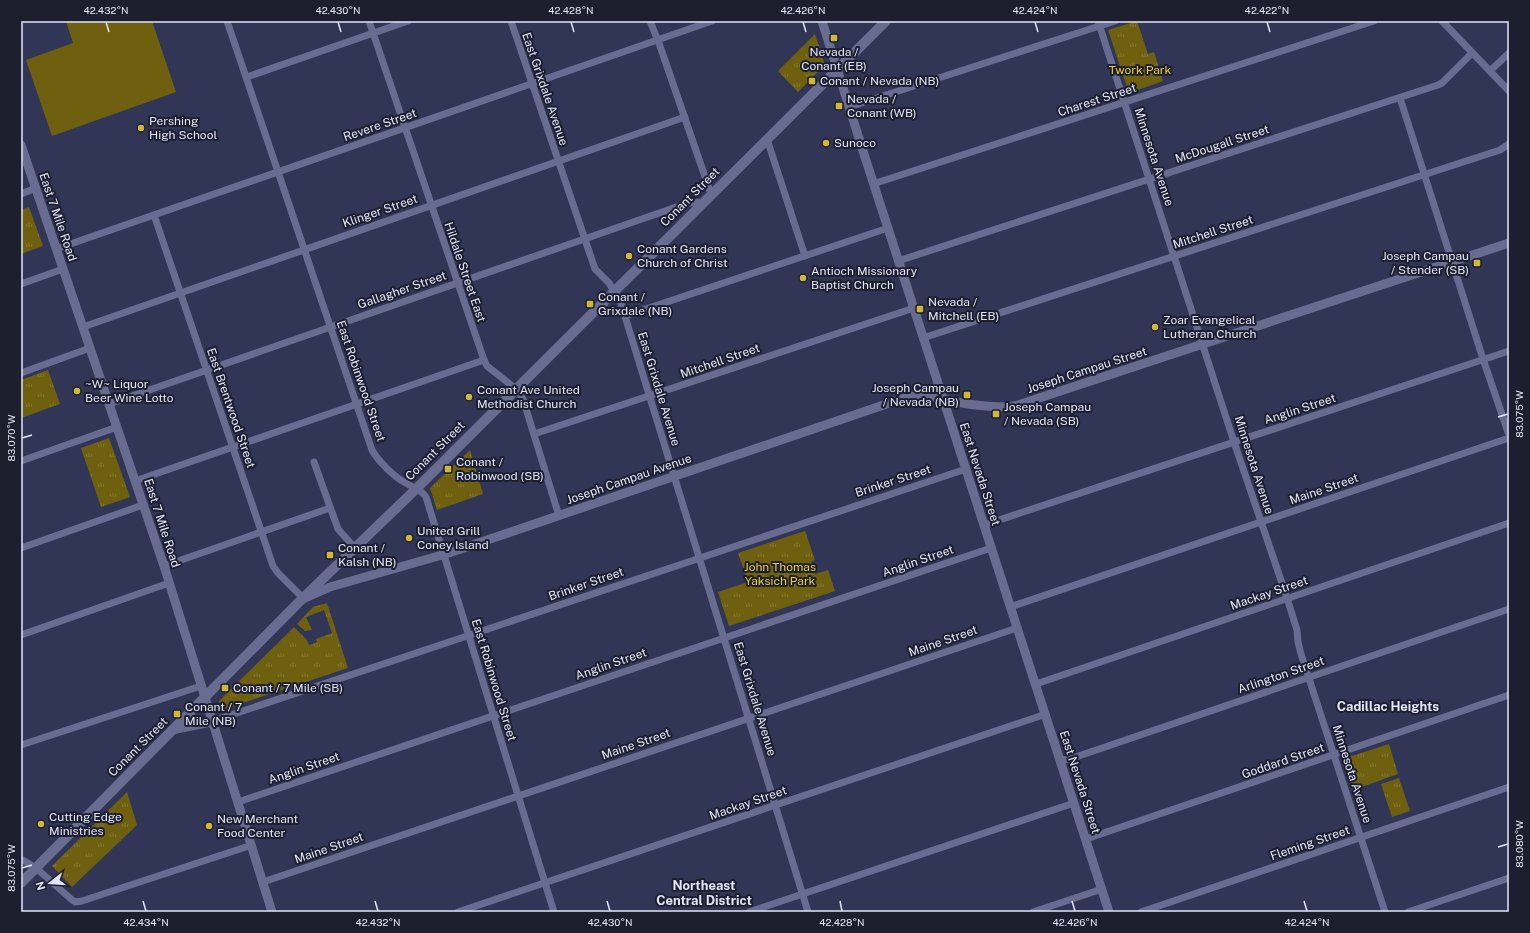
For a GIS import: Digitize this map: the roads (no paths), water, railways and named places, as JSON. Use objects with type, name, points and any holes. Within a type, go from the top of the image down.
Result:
[{"type":"main road","name":"Conant Street","points":[[21,883],[302,599],[416,488],[886,21]]},
{"type":"main road","points":[[174,730],[213,721]]},
{"type":"street","name":"East Robinwood Street","points":[[228,21],[375,454],[382,463],[404,483],[424,493],[426,497],[554,912]]},
{"type":"street","name":"Hildale Street East","points":[[369,21],[484,360],[488,366],[516,389],[523,399],[559,516]]},
{"type":"street","points":[[247,77],[408,21]]},
{"type":"street","name":"East Grixdale Avenue","points":[[510,21],[595,269],[609,282],[620,300],[808,912]]},
{"type":"street","points":[[650,21],[658,40],[711,194]]},
{"type":"street","name":"Revere Street","points":[[56,249],[712,21]]},
{"type":"street","name":"East Nevada Street","points":[[822,21],[848,107],[1061,760],[1109,912]]},
{"type":"street","points":[[848,107],[1099,23],[1115,21]]},
{"type":"street","name":"Charest Street","points":[[873,184],[1374,21]]},
{"type":"street","points":[[1442,21],[1509,91]]},
{"type":"street","name":"Minnesota Avenue","points":[[1099,23],[1204,344],[1234,442],[1287,598],[1297,630],[1301,654],[1385,912]]},
{"type":"street","points":[[1490,71],[1509,52]]},
{"type":"street","name":"McDougall Street","points":[[898,261],[1150,180],[1442,83],[1472,53]]},
{"type":"street","points":[[1400,98],[1509,436]]},
{"type":"street","name":"Klinger Street","points":[[83,327],[685,117]]},
{"type":"street","points":[[767,139],[805,256]]},
{"type":"street","name":"Mitchell Street","points":[[923,338],[1500,150],[1509,144]]},
{"type":"street","name":"East 7 Mile Road","points":[[21,145],[164,566],[272,912]]},
{"type":"street","points":[[21,194],[36,188]]},
{"type":"street","name":"Gallagher Street","points":[[109,404],[584,238],[688,203],[703,202]]},
{"type":"street","name":"East Brentwood Street","points":[[154,215],[275,570],[302,599]]},
{"type":"street","points":[[625,316],[888,228]]},
{"type":"street","name":"Joseph Campau Street","points":[[967,404],[1007,407],[1018,405],[1509,243]]},
{"type":"street","points":[[21,284],[63,269]]},
{"type":"street","name":"Mitchell Street","points":[[534,435],[914,308]]},
{"type":"street","points":[[21,373],[90,348]]},
{"type":"street","name":"Anglin Street","points":[[984,525],[1509,351]]},
{"type":"street","points":[[135,481],[484,360]]},
{"type":"street","name":"Joseph Campau Avenue","points":[[302,599],[330,587],[444,554],[907,398],[917,396],[943,398],[967,404]]},
{"type":"street","points":[[21,461],[117,427]]},
{"type":"street","name":"Maine Street","points":[[1010,607],[1262,522],[1509,436]]},
{"type":"street","points":[[314,462],[338,529],[355,548]]},
{"type":"street","name":"Brinker Street","points":[[213,721],[966,469]]},
{"type":"street","points":[[21,548],[143,505]]},
{"type":"street","points":[[164,566],[330,508]]},
{"type":"street","name":"Mackay Street","points":[[1036,684],[1509,523]]},
{"type":"street","name":"Anglin Street","points":[[238,802],[991,548]]},
{"type":"street","points":[[21,635],[169,583]]},
{"type":"street","name":"Arlington Street","points":[[1061,760],[1070,759],[1509,609]]},
{"type":"street","name":"Maine Street","points":[[263,882],[1017,628]]},
{"type":"street","points":[[21,745],[202,686]]},
{"type":"street","name":"Goddard Street","points":[[1086,839],[1509,695]]},
{"type":"street","name":"Mackay Street","points":[[458,912],[1046,714]]},
{"type":"street","name":"Fleming Street","points":[[1141,912],[1509,787]]},
{"type":"street","points":[[749,912],[1074,802]]},
{"type":"street","points":[[21,859],[36,868],[75,902],[82,902],[252,846]]},
{"type":"street","points":[[1408,912],[1509,878]]},
{"type":"street","points":[[1033,912],[1102,889]]},
{"type":"place","name":"Nevada / Conant (EB)","points":[[834,38]]},
{"type":"place","name":"Conant / Nevada (NB)","points":[[812,81]]},
{"type":"place","name":"Nevada / Conant (WB)","points":[[839,106]]},
{"type":"place","name":"Pershing High School","points":[[141,128]]},
{"type":"place","name":"Sunoco","points":[[826,143]]},
{"type":"place","name":"Conant Gardens Church of Christ","points":[[629,256]]},
{"type":"place","name":"Joseph Campau / Stender (SB)","points":[[1477,263]]},
{"type":"place","name":"Antioch Missionary Baptist Church","points":[[803,278]]},
{"type":"place","name":"Conant / Grixdale (NB)","points":[[590,304]]},
{"type":"place","name":"Nevada / Mitchell (EB)","points":[[920,309]]},
{"type":"place","name":"Zoar Evangelical Lutheran Church","points":[[1155,327]]},
{"type":"place","name":"~W~ Liquor Beer Wine Lotto","points":[[77,391]]},
{"type":"place","name":"Joseph Campau / Nevada (NB)","points":[[967,395]]},
{"type":"place","name":"Conant Ave United Methodist Church","points":[[469,397]]},
{"type":"place","name":"Joseph Campau / Nevada (SB)","points":[[996,414]]},
{"type":"place","name":"Conant / Robinwood (SB)","points":[[448,469]]},
{"type":"place","name":"United Grill Coney Island","points":[[409,538]]},
{"type":"place","name":"Conant / Kalsh (NB)","points":[[330,555]]},
{"type":"place","name":"Conant / 7 Mile (SB)","points":[[225,688]]},
{"type":"place","name":"Conant / 7 Mile (NB)","points":[[177,714]]},
{"type":"place","name":"Cutting Edge Ministries","points":[[41,824]]},
{"type":"place","name":"New Merchant Food Center","points":[[209,826]]},
{"type":"district","name":"Cadillac Heights","points":[[1388,706]]},
{"type":"district","name":"Northeast Central District","points":[[704,892]]},
{"type":"park label","name":"Twork Park","points":[[1140,70]]},
{"type":"park label","name":"John Thomas Yaksich Park","points":[[780,574]]}]
